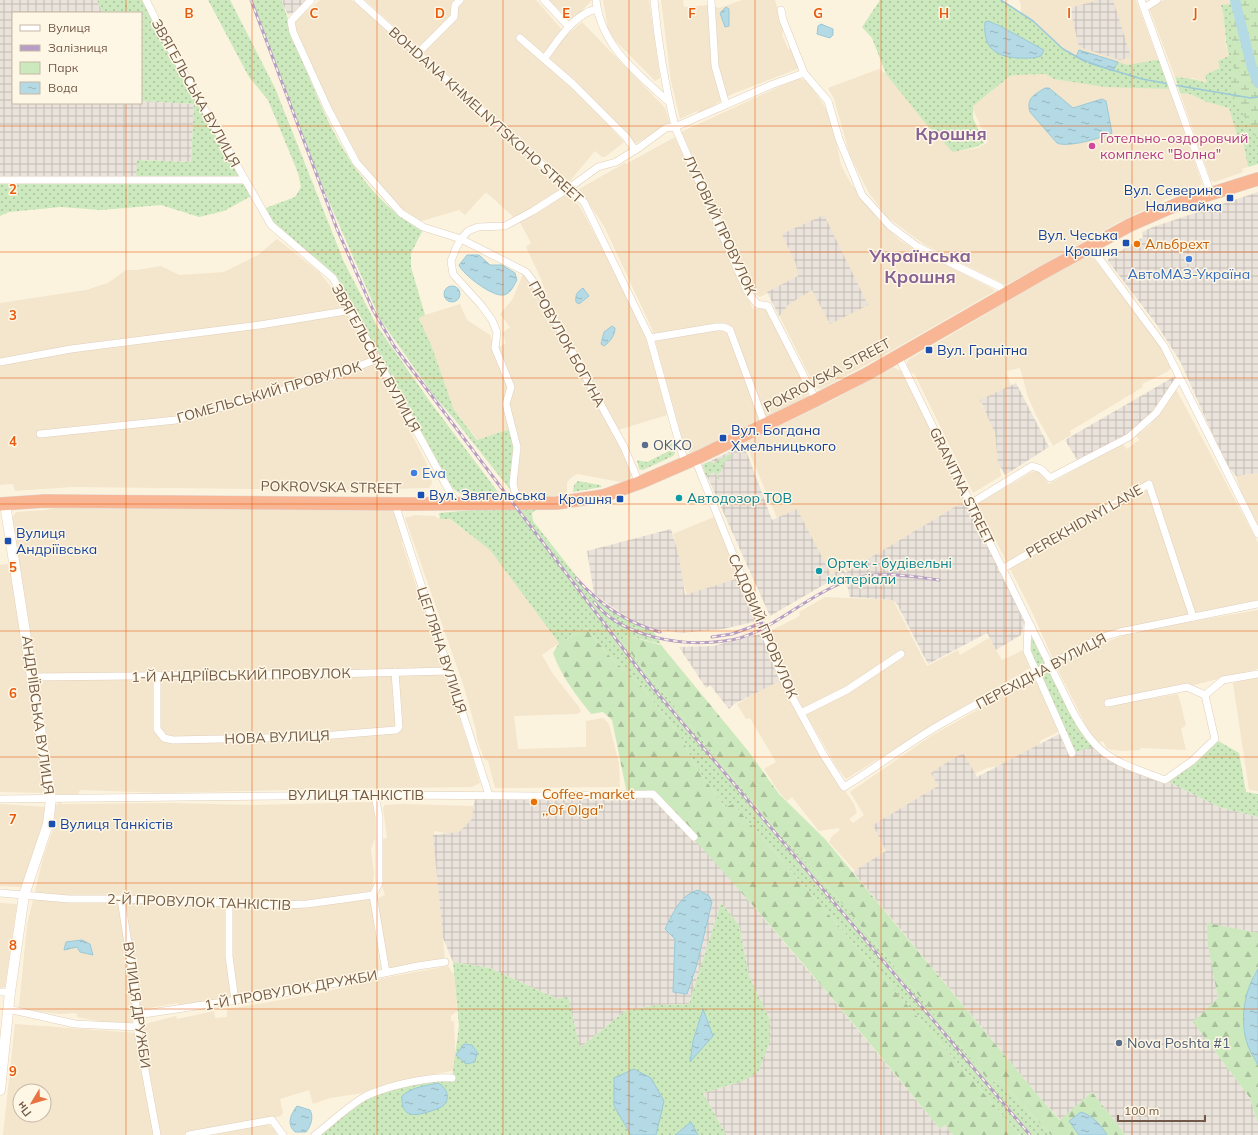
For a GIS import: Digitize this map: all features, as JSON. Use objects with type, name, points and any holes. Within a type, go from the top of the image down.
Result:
[{"type":"highway","name":"POKROVSKA STREET","points":[[3,504],[45,501],[395,504],[521,502],[558,503],[580,501],[603,496],[639,483],[690,461],[816,400],[898,356],[1090,246],[1159,212],[1258,179]]},
{"type":"street","name":"ЗВЯГЕЛЬСЬКА ВУЛИЦЯ","points":[[146,0],[172,52],[271,225],[333,278],[352,310],[377,359],[456,503]]},
{"type":"street","name":"ПРОВУЛОК БОГУНА","points":[[311,0],[291,21],[293,32],[328,109],[356,162],[401,213],[423,227],[460,239],[526,272],[538,290],[624,447],[639,483]]},
{"type":"street","name":"BOHDANA KHMELNYTSKOHO STREET","points":[[358,0],[584,202],[650,338],[690,461]]},
{"type":"street","points":[[417,54],[454,17],[455,4],[460,0]]},
{"type":"street","points":[[544,0],[569,27]]},
{"type":"street","points":[[596,0],[600,24],[616,50],[669,102]]},
{"type":"street","points":[[654,0],[657,31],[669,102],[675,127]]},
{"type":"street","points":[[711,0],[714,66],[726,105]]},
{"type":"street","points":[[1141,0],[1211,194]]},
{"type":"street","points":[[1144,8],[1157,0]]},
{"type":"street","points":[[544,59],[569,27],[584,14],[597,9]]},
{"type":"street","points":[[781,10],[783,20],[804,73],[828,100],[839,139],[862,195],[890,226],[918,247],[1000,287],[1006,294]]},
{"type":"street","points":[[520,38],[573,84],[626,137],[635,150]]},
{"type":"street","points":[[521,502],[515,492],[513,484],[517,447],[506,404],[511,387],[495,348],[497,332],[492,320],[471,293],[453,274],[451,261],[460,239],[468,231],[478,227],[505,226],[569,188],[598,167],[616,162],[666,128],[675,127],[771,85],[804,73]]},
{"type":"street","name":"ЛУГОВИЙ ПРОВУЛОК","points":[[675,127],[747,291],[757,304],[768,306],[816,400]]},
{"type":"street","points":[[0,180],[244,180]]},
{"type":"street","points":[[1090,246],[1164,346],[1179,379],[1258,534]]},
{"type":"street","points":[[0,362],[71,349],[260,325],[352,310]]},
{"type":"street","points":[[650,338],[716,327],[724,327],[730,330],[765,425]]},
{"type":"street","name":"GRANITNA STREET","points":[[898,356],[1082,729],[1094,746],[1114,761],[1165,780],[1192,761],[1215,739],[1205,695]]},
{"type":"street","name":"ГОМЕЛЬСЬКИЙ ПРОВУЛОК","points":[[40,434],[176,420],[337,375],[377,359]]},
{"type":"street","points":[[970,504],[1032,466],[1041,469],[1050,478],[1129,437],[1156,413],[1179,379]]},
{"type":"street","name":"САДОВИЙ ПРОВУЛОК","points":[[690,461],[784,682],[823,754],[844,787]]},
{"type":"street","name":"PEREKHIDNYI LANE","points":[[1002,569],[1149,484],[1193,617]]},
{"type":"street","name":"АНДРІЇВСЬКА ВУЛИЦЯ","points":[[0,1090],[8,1009],[5,992],[24,895],[48,824],[51,799],[33,677],[3,504]]},
{"type":"street","name":"ЦЕГЛЯНА ВУЛИЦЯ","points":[[395,504],[489,795]]},
{"type":"street","name":"ПЕРЕХІДНА ВУЛИЦЯ","points":[[844,787],[941,724],[1099,638],[1120,632],[1258,604]]},
{"type":"street","name":"GRANITNA STREET","points":[[1026,616],[1028,633],[1027,651],[1072,753]]},
{"type":"street","points":[[801,713],[847,690],[901,654]]},
{"type":"street","name":"1-Й АНДРІЇВСЬКИЙ ПРОВУЛОК","points":[[33,677],[448,671]]},
{"type":"street","name":"НОВА ВУЛИЦЯ","points":[[157,675],[157,729],[164,738],[173,740],[309,737],[396,730],[399,726],[395,672]]},
{"type":"street","points":[[1108,703],[1187,687],[1205,695],[1223,680],[1258,674]]},
{"type":"street","name":"ВУЛИЦЯ ТАНКІСТІВ","points":[[0,798],[51,799],[375,795],[536,796],[653,794],[694,837]]},
{"type":"street","points":[[375,795],[379,817],[379,883],[373,895],[386,972]]},
{"type":"street","name":"2-Й ПРОВУЛОК ТАНКІСТІВ","points":[[0,893],[69,899],[121,899],[282,905],[307,904],[373,895]]},
{"type":"street","name":"ВУЛИЦЯ ДРУЖБИ","points":[[121,899],[135,988],[137,1027],[144,1057],[157,1135]]},
{"type":"street","points":[[228,903],[229,956],[235,1001]]},
{"type":"street","name":"1-Й ПРОВУЛОК ДРУЖБИ","points":[[137,1015],[297,991],[386,972],[445,962]]},
{"type":"street","points":[[8,1009],[75,1024],[137,1027]]},
{"type":"street","points":[[315,1135],[367,1096],[439,1076],[452,1078]]},
{"type":"street","points":[[189,1135],[272,1120],[283,1135]]},
{"type":"shaded area","points":[[0,0],[97,0],[103,12],[12,12],[12,104],[142,104],[142,101],[194,104],[191,162],[141,160],[136,180],[0,180]]},
{"type":"shaded area","points":[[281,0],[306,0],[295,11],[288,15]]},
{"type":"shaded area","points":[[320,0],[352,0],[579,205],[609,261],[646,338],[667,415],[618,430],[550,305],[541,279],[526,247],[531,243],[521,224],[486,192],[465,215],[459,210],[418,222],[398,206],[362,166],[352,150],[325,96],[296,29],[295,23],[298,18]]},
{"type":"shaded area","points":[[365,0],[536,0],[564,32],[540,58],[578,92],[624,142],[605,157],[602,157],[595,151],[569,182]]},
{"type":"shaded area","points":[[549,0],[592,0],[573,20],[570,20]]},
{"type":"shaded area","points":[[603,0],[649,0],[660,78],[655,81],[611,36],[608,29]]},
{"type":"shaded area","points":[[661,0],[683,0],[684,7],[708,5],[719,8],[742,0],[775,0],[783,28],[782,35],[788,49],[791,48],[800,68],[732,94],[700,114],[697,111],[680,119],[671,81]]},
{"type":"shaded area","points":[[1019,0],[1136,0],[1183,127],[1202,184],[1196,189],[1166,199],[1119,222],[1006,285],[925,245],[887,217],[869,193],[850,156],[834,99],[828,88],[879,69],[888,75],[944,142],[958,151],[978,148],[988,142],[970,103],[987,95],[1010,76],[1014,75],[1021,14],[1021,5]]},
{"type":"shaded area","points":[[1099,0],[1113,0],[1131,57],[1120,60],[1079,47],[1070,8]]},
{"type":"shaded area","points":[[1164,0],[1231,0],[1231,4],[1221,5],[1224,19],[1226,47],[1229,56],[1207,83],[1193,78],[1187,79],[1175,77],[1149,8]]},
{"type":"shaded area","points":[[582,22],[665,108],[670,123],[635,144],[554,63],[550,58],[552,53],[565,37]]},
{"type":"shaded area","points":[[799,79],[807,80],[825,107],[833,125],[841,165],[850,182],[880,222],[901,241],[914,249],[995,291],[879,358],[821,389],[815,388],[811,382],[812,381],[768,293],[760,297],[751,290],[723,222],[681,132]]},
{"type":"shaded area","points":[[1180,93],[1190,94],[1207,102],[1229,108],[1239,142],[1243,141],[1248,167],[1242,169],[1243,172],[1215,182],[1211,181]]},
{"type":"shaded area","points":[[675,137],[753,309],[766,309],[809,393],[806,397],[693,453],[685,450],[652,329],[604,226],[579,189]]},
{"type":"shaded area","points":[[1258,192],[1258,473],[1236,476],[1226,464],[1180,361],[1157,325],[1108,261],[1109,258],[1143,237],[1142,232]]},
{"type":"shaded area","points":[[824,215],[868,305],[830,324],[812,290],[789,304],[779,316],[767,292],[798,276],[796,264],[782,234]]},
{"type":"shaded area","points":[[277,239],[319,272],[335,292],[388,388],[426,462],[432,483],[429,488],[356,490],[72,487],[15,491],[13,484],[0,485],[0,303],[86,290],[108,283],[126,270],[137,270],[161,266],[179,275],[224,272],[258,255]]},
{"type":"shaded area","points":[[1090,254],[1160,343],[1171,368],[1167,372],[1142,384],[1143,387],[1070,431],[1071,435],[1053,446],[1028,397],[1020,368],[1006,371],[1011,386],[981,404],[994,429],[1001,476],[973,493],[914,373],[912,374],[907,365],[908,360],[1026,289]]},
{"type":"shaded area","points":[[523,274],[532,281],[614,434],[632,474],[630,480],[620,482],[578,474],[573,476],[567,482],[567,495],[520,498],[517,491],[517,470],[521,451],[512,428],[478,440],[454,410],[419,317],[460,304],[467,320],[490,335],[495,349],[506,343],[502,333],[510,327],[500,314],[512,300]]},
{"type":"shaded area","points":[[893,367],[901,371],[963,496],[964,504],[849,576],[844,568],[831,575],[796,510],[777,518],[745,442],[835,399]]},
{"type":"shaded area","points":[[1177,375],[1179,379],[1145,424],[1079,463],[1065,440]]},
{"type":"shaded area","points":[[1016,383],[1049,447],[1005,475],[998,463],[995,433],[980,400]]},
{"type":"shaded area","points":[[1176,389],[1258,543],[1258,600],[1114,630],[1092,638],[1096,646],[1135,631],[1258,610],[1258,669],[1118,704],[1178,694],[1186,725],[1181,729],[1186,750],[1140,748],[1140,750],[1122,751],[1107,749],[1103,741],[1098,743],[1093,740],[1057,668],[1033,614],[977,504],[1032,472],[1039,471],[1049,484],[1123,444],[1127,449],[1139,440],[1136,436],[1149,426]]},
{"type":"shaded area","points":[[744,445],[772,520],[797,509],[831,575],[842,568],[845,573],[960,504],[970,504],[1026,616],[1021,635],[996,650],[987,633],[928,664],[897,604],[892,600],[850,597],[844,573],[770,616],[702,465]]},
{"type":"shaded area","points":[[1258,473],[1258,526],[1242,495],[1236,476]]},
{"type":"shaded area","points":[[64,506],[391,511],[394,513],[403,541],[402,543],[480,783],[472,787],[165,793],[80,790],[78,795],[56,794],[12,519],[16,512],[45,510]]},
{"type":"shaded area","points":[[415,515],[435,516],[437,518],[449,519],[490,550],[559,643],[542,655],[553,674],[579,707],[581,712],[577,714],[514,716],[518,749],[586,747],[586,721],[603,718],[609,724],[619,764],[620,787],[495,788],[488,761],[484,759],[477,739],[476,730],[464,687],[405,518]]},
{"type":"shaded area","points":[[714,517],[742,583],[687,595],[671,541],[675,540],[673,534]]},
{"type":"shaded area","points":[[671,529],[679,557],[685,595],[743,577],[758,621],[723,629],[682,633],[652,629],[628,618],[594,594],[587,551]]},
{"type":"shaded area","points":[[12,563],[47,793],[0,792],[0,565]]},
{"type":"shaded area","points":[[825,597],[893,600],[927,666],[958,650],[960,655],[989,638],[1002,660],[1023,650],[1030,668],[941,720],[846,779],[836,766],[802,707],[768,634],[770,631],[798,617],[800,615],[799,612]]},
{"type":"shaded area","points":[[763,633],[783,679],[734,704],[729,709],[710,685],[706,688],[679,647],[713,646]]},
{"type":"shaded area","points":[[1258,677],[1258,791],[1249,790],[1233,683]]},
{"type":"shaded area","points":[[780,678],[833,773],[854,804],[857,813],[849,819],[853,823],[864,815],[850,792],[931,736],[1032,679],[1038,679],[1060,731],[1040,741],[1039,747],[1004,765],[987,768],[972,775],[962,756],[932,774],[938,787],[874,827],[886,852],[855,871],[829,842],[832,836],[840,830],[838,828],[819,831],[792,797],[787,801],[778,791],[764,769],[776,762],[750,718],[746,719],[737,704]]},
{"type":"shaded area","points":[[1063,732],[1094,746],[1114,761],[1165,780],[1219,807],[1258,817],[1258,933],[1207,924],[1218,999],[1193,1022],[1250,1098],[1258,1124],[1258,1135],[1126,1135],[1092,1092],[1061,1120],[1040,1098],[853,872],[886,851],[873,825],[938,786],[931,773],[943,765],[963,753],[977,777]]},
{"type":"shaded area","points":[[653,794],[708,853],[834,1001],[940,1129],[945,1125],[953,1135],[726,1135],[703,1093],[743,1081],[770,1020],[749,976],[739,925],[721,903],[689,1004],[657,1005],[625,1011],[580,1048],[557,999],[490,968],[453,962],[443,938],[433,835],[459,832],[472,819],[475,795]]},
{"type":"shaded area","points":[[60,802],[62,804],[170,803],[253,805],[372,802],[376,822],[375,838],[371,849],[374,873],[371,903],[380,969],[298,988],[179,1006],[178,1003],[143,1009],[134,1011],[134,1020],[130,1023],[102,1022],[77,1017],[77,1014],[74,1013],[60,1014],[26,1010],[19,1007],[27,925],[43,858],[55,824],[53,822],[55,806]]},
{"type":"shaded area","points":[[0,804],[46,807],[41,835],[23,884],[20,887],[0,886]]},
{"type":"shaded area","points":[[385,805],[475,806],[474,819],[459,836],[434,831],[445,960],[389,969],[377,899],[385,895],[382,886],[383,839],[387,838],[383,808]]},
{"type":"shaded area","points":[[0,903],[17,904],[5,987],[0,988]]},
{"type":"shaded area","points":[[448,966],[454,975],[456,995],[457,1011],[451,1016],[451,1021],[454,1021],[456,1070],[385,1084],[363,1093],[330,1098],[313,1104],[309,1090],[280,1099],[283,1113],[281,1116],[182,1135],[160,1135],[141,1025],[176,1016],[177,1019],[214,1011],[215,1018],[227,1017],[227,1009],[317,994],[373,980]]},
{"type":"shaded area","points":[[15,1024],[137,1033],[155,1135],[3,1135]]},
{"type":"shaded area","points":[[267,1124],[274,1129],[277,1135],[213,1135]]},
{"type":"green space","points":[[97,0],[146,0],[253,195],[224,211],[199,217],[161,205],[101,210],[61,207],[9,212],[0,216],[0,180],[136,180],[137,160],[191,162],[194,104],[142,101],[142,12],[103,12]]},
{"type":"green space","points":[[208,0],[230,0],[275,88],[344,262],[377,326],[431,403],[501,496],[468,496],[452,487],[366,333],[346,292],[334,276],[319,261],[285,235],[268,218],[263,209],[295,197],[301,187],[298,173],[268,100],[249,77]]},
{"type":"green space","points":[[252,0],[281,0],[314,90],[341,145],[358,171],[376,194],[398,214],[423,230],[411,253],[411,267],[425,315],[419,318],[431,345],[454,410],[477,440],[510,429],[515,454],[510,487],[512,492],[434,396],[380,319],[311,160]]},
{"type":"green space","points":[[880,0],[1001,0],[1033,21],[1063,49],[1088,62],[1113,71],[1118,62],[1128,65],[1162,59],[1172,89],[1105,87],[1054,79],[1046,74],[1010,76],[973,106],[973,118],[984,143],[976,147],[953,152],[927,125],[886,74],[872,38],[862,27]]},
{"type":"green space","points":[[1231,0],[1258,0],[1258,164],[1248,167],[1243,141],[1239,142],[1229,108],[1207,102],[1190,94],[1180,93],[1175,77],[1207,83],[1205,75],[1220,68],[1218,61],[1229,56],[1221,5],[1230,4]]},
{"type":"green space","points":[[1235,0],[1258,0],[1258,141],[1232,94],[1231,80],[1234,69],[1230,15],[1235,6]]},
{"type":"green space","points":[[671,439],[675,453],[673,456],[643,470],[639,469],[637,460],[647,462],[671,450],[668,440]]},
{"type":"green space","points":[[732,453],[731,457],[724,462],[721,472],[717,474],[720,482],[714,472],[706,478],[703,464],[708,462],[714,463]]},
{"type":"green space","points":[[578,481],[600,485],[602,487],[573,492],[574,485]]},
{"type":"green space","points":[[484,509],[536,510],[532,513],[533,521],[585,587],[605,604],[628,618],[652,629],[661,644],[628,636],[620,640],[778,832],[818,875],[990,1082],[1000,1081],[1051,1135],[1020,1135],[733,804],[725,807],[696,767],[681,737],[640,684],[612,659],[586,628],[559,643],[490,550],[450,519],[440,519],[439,513]]},
{"type":"green space","points":[[586,628],[612,659],[640,684],[681,737],[696,767],[725,807],[733,804],[1020,1135],[953,1135],[945,1125],[940,1129],[799,959],[653,794],[627,794],[612,720],[603,712],[591,714],[574,692],[553,653],[559,643]]},
{"type":"green space","points":[[1034,632],[1094,746],[1072,753],[1027,651]]},
{"type":"green space","points":[[628,636],[661,645],[749,752],[779,794],[825,839],[1040,1098],[1060,1120],[1092,1092],[1126,1135],[1051,1135],[1000,1081],[990,1082],[818,875],[778,832],[620,640]]},
{"type":"green space","points":[[1215,739],[1239,753],[1246,792],[1258,794],[1258,817],[1219,807],[1165,780]]},
{"type":"green space","points":[[721,903],[739,925],[749,976],[770,1020],[770,1041],[758,1072],[743,1081],[703,1093],[726,1135],[315,1135],[358,1102],[385,1090],[452,1078],[459,1026],[453,962],[490,968],[557,999],[568,997],[580,1048],[625,1011],[657,1005],[689,1004]]},
{"type":"green space","points":[[1207,923],[1258,933],[1258,969],[1253,976],[1248,1046],[1258,1065],[1258,1124],[1250,1098],[1193,1022],[1218,998],[1208,946]]},
{"type":"water","points":[[726,7],[729,9],[729,26],[725,27],[720,13]]},
{"type":"water","points":[[988,21],[1044,50],[1041,56],[1032,58],[1017,58],[1002,55],[996,52],[991,48],[986,37],[985,22]]},
{"type":"water","points":[[821,24],[833,29],[833,35],[830,38],[817,34],[818,26]]},
{"type":"water","points":[[1079,50],[1118,62],[1113,71],[1076,57]]},
{"type":"water","points":[[1045,88],[1049,88],[1073,108],[1102,99],[1106,101],[1112,133],[1093,140],[1069,144],[1057,143],[1030,112],[1030,100],[1034,95]]},
{"type":"water","points":[[467,255],[479,255],[490,265],[502,265],[515,273],[517,280],[511,290],[505,295],[497,294],[485,289],[472,279],[459,265]]},
{"type":"water","points":[[452,286],[458,288],[460,294],[458,300],[452,302],[446,300],[444,294],[446,288]]},
{"type":"water","points":[[583,288],[589,296],[579,304],[576,302],[576,296]]},
{"type":"water","points":[[612,326],[615,328],[613,336],[604,346],[601,344],[604,332]]},
{"type":"water","points":[[698,890],[709,896],[712,902],[697,964],[687,994],[673,992],[675,939],[665,929],[674,911],[682,900],[686,896]]},
{"type":"water","points":[[82,940],[90,944],[93,955],[80,952],[77,947],[64,950],[66,942]]},
{"type":"water","points":[[1258,969],[1258,1065],[1251,1053],[1245,1036],[1244,1006],[1249,987]]},
{"type":"water","points":[[703,1009],[713,1036],[690,1062],[693,1041]]},
{"type":"water","points":[[464,1044],[472,1045],[477,1052],[475,1062],[466,1064],[456,1055]]},
{"type":"water","points":[[634,1069],[651,1078],[664,1101],[656,1135],[631,1135],[614,1106],[614,1078]]},
{"type":"water","points":[[438,1083],[444,1087],[447,1093],[447,1100],[443,1106],[438,1109],[417,1114],[409,1113],[403,1108],[402,1096],[406,1093],[414,1089]]},
{"type":"water","points":[[297,1106],[310,1110],[312,1116],[306,1132],[295,1132],[292,1129],[290,1119]]},
{"type":"water","points":[[1081,1112],[1089,1115],[1096,1121],[1107,1135],[1079,1135],[1069,1121]]},
{"type":"water","points":[[691,1122],[698,1135],[675,1135]]},
{"type":"waterway","points":[[1001,0],[1033,21],[1063,49],[1086,62]]},
{"type":"waterway","points":[[1235,0],[1252,68],[1258,83]]},
{"type":"waterway","points":[[1089,63],[1142,79],[1169,84]]},
{"type":"waterway","points":[[1174,85],[1251,98],[1258,97]]},
{"type":"railway","points":[[251,0],[337,229],[373,310],[394,346],[653,688],[1030,1135]]},
{"type":"railway","points":[[594,602],[606,614],[620,624],[653,637],[671,641],[724,641],[734,640],[762,629],[812,598],[838,584],[852,579],[874,575],[902,575],[939,580]]},
{"type":"railway","points":[[576,578],[594,596],[614,611],[625,618],[660,632]]},
{"type":"railway","points":[[712,637],[732,634],[762,623]]},
{"type":"place","name":"Готельно-оздоровчий комплекс \"Волна\"","points":[[1092,146]]},
{"type":"place","name":"Вул. Северина Наливайка","points":[[1230,198]]},
{"type":"place","name":"Вул. Чеська Крошня","points":[[1126,243]]},
{"type":"place","name":"Альбрехт","points":[[1137,244]]},
{"type":"place","name":"АвтоМАЗ-Україна","points":[[1189,259]]},
{"type":"place","name":"Вул. Гранітна","points":[[929,350]]},
{"type":"place","name":"Вул. Богдана Хмельницького","points":[[723,438]]},
{"type":"place","name":"OKKO","points":[[645,445]]},
{"type":"place","name":"Eva","points":[[414,473]]},
{"type":"place","name":"Вул. Звягельська","points":[[421,495]]},
{"type":"place","name":"Автодозор ТОВ","points":[[679,498]]},
{"type":"place","name":"Крошня","points":[[620,499]]},
{"type":"place","name":"Вулиця Андріївська","points":[[8,541]]},
{"type":"place","name":"Ортек - будівельні матеріали","points":[[819,571]]},
{"type":"place","name":"Coffee-market ,,Of Olga\"","points":[[534,802]]},
{"type":"place","name":"Вулиця Танкістів","points":[[52,824]]},
{"type":"place","name":"Nova Poshta #1","points":[[1119,1043]]},
{"type":"district","name":"Крошня","points":[[951,134]]},
{"type":"district","name":"Українська Крошня","points":[[920,266]]}]
